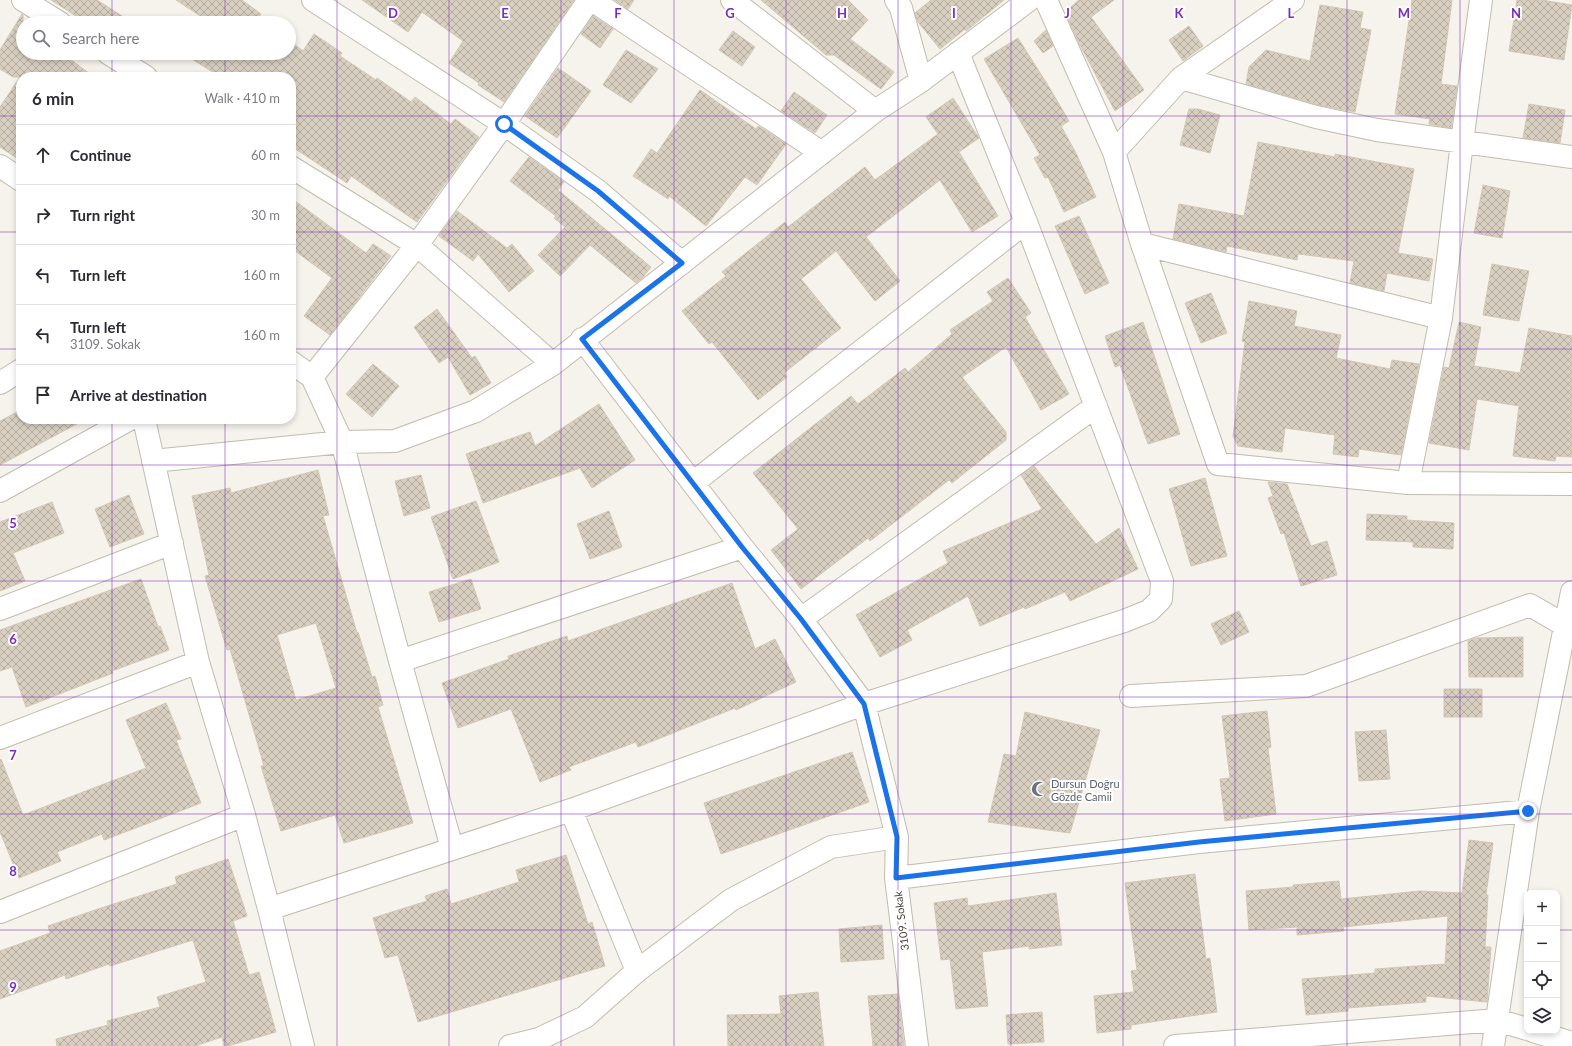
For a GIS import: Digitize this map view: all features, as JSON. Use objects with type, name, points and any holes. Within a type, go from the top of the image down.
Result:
[{"type":"street","points":[[23,0],[49,16]]},
{"type":"street","points":[[313,0],[504,124],[598,191],[682,263]]},
{"type":"street","points":[[312,377],[417,245],[591,0],[822,153]]},
{"type":"street","points":[[732,0],[875,111]]},
{"type":"street","points":[[153,461],[342,442],[395,441],[476,411],[552,364],[875,111],[921,81],[1028,0]]},
{"type":"street","points":[[1046,0],[1114,152],[1142,244],[1218,464],[1408,483],[1572,484]]},
{"type":"street","points":[[1114,152],[1181,78],[1293,0]]},
{"type":"street","points":[[1408,483],[1441,318],[1481,0]]},
{"type":"street","points":[[902,3],[921,81]]},
{"type":"street","points":[[269,909],[571,810],[864,704],[1124,621],[1150,611],[1161,599],[1162,581],[1026,222],[958,53]]},
{"type":"street","points":[[119,60],[138,72]]},
{"type":"street","points":[[1181,78],[1316,117],[1378,130],[1572,157]]},
{"type":"street","points":[[0,166],[16,177]]},
{"type":"street","points":[[296,170],[417,245],[552,364]]},
{"type":"street","points":[[693,483],[1026,222]]},
{"type":"street","points":[[1142,244],[1441,318]]},
{"type":"street","points":[[582,339],[742,547],[801,619],[864,704],[897,837],[896,878]]},
{"type":"street","points":[[296,366],[312,377],[342,442],[400,661],[452,848]]},
{"type":"street","points":[[0,383],[16,373]]},
{"type":"street","points":[[801,619],[1096,406]]},
{"type":"street","points":[[0,491],[121,424]]},
{"type":"street","points":[[145,424],[198,662],[244,816],[303,1046]]},
{"type":"street","points":[[0,609],[172,543]]},
{"type":"street","points":[[400,661],[742,547]]},
{"type":"street","points":[[1494,1046],[1528,811],[1569,626],[1572,592]]},
{"type":"street","points":[[1131,696],[1306,686],[1530,605],[1569,626]]},
{"type":"street","points":[[0,738],[198,662]]},
{"type":"street","points":[[571,810],[637,971]]},
{"type":"street","name":"3109. Sokak","points":[[917,1046],[896,878],[1199,842],[1528,811]]},
{"type":"street","points":[[0,912],[244,816]]},
{"type":"street","points":[[510,1046],[539,1039],[585,1017],[637,971],[731,900],[831,847],[897,837]]},
{"type":"street","points":[[1175,1046],[1497,1020],[1524,1028]]},
{"type":"street","points":[[1543,1034],[1572,1043]]},
{"type":"building","points":[[51,0],[97,0],[122,16],[76,16]]},
{"type":"building","points":[[176,0],[242,0],[261,14],[260,16],[200,16]]},
{"type":"building","points":[[362,0],[574,0],[504,102],[449,63],[463,41],[422,12],[408,32]]},
{"type":"building","points":[[615,0],[634,0],[628,9]]},
{"type":"building","points":[[761,0],[848,0],[868,20],[850,39],[894,72],[881,89],[834,55],[826,55]]},
{"type":"building","points":[[931,0],[1004,0],[966,31],[965,29],[940,49],[918,22],[915,13]]},
{"type":"building","points":[[1079,0],[1114,0],[1091,17],[1144,90],[1115,111],[1080,45],[1065,12]]},
{"type":"building","points":[[1412,0],[1452,0],[1441,84],[1457,86],[1451,128],[1429,124],[1430,119],[1395,114]]},
{"type":"building","points":[[1517,0],[1542,0],[1572,5],[1564,60],[1509,51]]},
{"type":"building","points":[[1320,5],[1363,12],[1360,28],[1371,30],[1355,112],[1319,105],[1246,84],[1249,67],[1266,50],[1310,61]]},
{"type":"building","points":[[593,16],[613,29],[600,48],[581,34]]},
{"type":"building","points":[[16,24],[16,60],[71,60],[87,72],[16,72],[16,77],[13,77],[0,69],[0,50]]},
{"type":"building","points":[[1189,26],[1203,46],[1183,61],[1169,40]]},
{"type":"building","points":[[1046,30],[1053,46],[1043,53],[1034,41]]},
{"type":"building","points":[[733,31],[755,47],[742,66],[719,50]]},
{"type":"building","points":[[314,34],[342,53],[340,56],[376,80],[377,78],[411,102],[415,97],[451,124],[455,119],[479,137],[417,222],[351,176],[347,183],[296,149],[296,72],[213,72],[193,60],[296,60],[296,46],[303,51]]},
{"type":"building","points":[[1018,38],[1069,121],[1061,126],[1076,153],[1096,197],[1064,212],[1048,177],[1045,178],[1034,158],[1040,155],[984,59]]},
{"type":"building","points":[[626,50],[658,69],[631,103],[603,85]]},
{"type":"building","points":[[558,68],[591,91],[557,138],[525,116]]},
{"type":"building","points":[[16,83],[16,158],[0,147],[0,107]]},
{"type":"building","points":[[700,90],[756,129],[758,126],[786,144],[757,185],[745,177],[706,226],[669,196],[668,199],[633,176],[651,149],[657,153]]},
{"type":"building","points":[[794,92],[827,115],[815,133],[781,111]]},
{"type":"building","points":[[953,98],[979,138],[959,152],[998,216],[972,232],[940,180],[866,237],[900,281],[875,301],[836,251],[801,279],[841,328],[784,373],[787,377],[758,400],[712,342],[709,344],[682,311],[726,276],[722,272],[785,222],[788,227],[865,167],[875,180],[938,134],[926,117]]},
{"type":"building","points":[[1529,104],[1565,110],[1560,143],[1523,138]]},
{"type":"building","points":[[1189,109],[1198,109],[1220,115],[1210,153],[1180,145]]},
{"type":"building","points":[[1258,142],[1335,157],[1335,154],[1414,169],[1398,253],[1433,259],[1429,281],[1387,273],[1384,291],[1350,283],[1354,261],[1298,254],[1297,260],[1227,246],[1226,252],[1173,239],[1179,204],[1244,216]]},
{"type":"building","points":[[529,157],[564,182],[558,190],[651,267],[643,277],[636,283],[590,245],[560,276],[538,255],[565,227],[554,218],[556,216],[510,181]]},
{"type":"building","points":[[1483,185],[1510,191],[1502,238],[1474,233]]},
{"type":"building","points":[[296,202],[366,253],[373,244],[391,256],[330,335],[304,316],[332,278],[296,252]]},
{"type":"building","points":[[457,211],[507,248],[512,244],[534,271],[509,292],[478,254],[473,261],[439,236]]},
{"type":"building","points":[[1079,216],[1109,283],[1085,294],[1055,226]]},
{"type":"building","points":[[1492,264],[1529,271],[1519,321],[1483,315]]},
{"type":"building","points":[[1008,278],[1031,313],[1025,317],[1069,394],[1041,410],[1006,347],[962,377],[1006,432],[1006,440],[952,483],[949,480],[870,541],[868,538],[801,589],[771,550],[798,529],[753,473],[851,396],[858,404],[905,368],[908,372],[952,334],[950,330],[993,301],[987,292]]},
{"type":"building","points":[[1211,293],[1227,333],[1201,343],[1185,303]]},
{"type":"building","points":[[1249,301],[1297,311],[1294,326],[1341,335],[1336,358],[1390,369],[1392,360],[1419,364],[1401,455],[1359,449],[1358,457],[1333,454],[1335,435],[1285,428],[1282,452],[1238,446],[1233,436],[1245,342],[1242,341]]},
{"type":"building","points":[[437,309],[472,358],[475,356],[491,383],[470,395],[448,357],[439,363],[414,327]]},
{"type":"building","points":[[1143,322],[1180,434],[1148,444],[1120,365],[1115,367],[1105,336]]},
{"type":"building","points":[[1459,322],[1481,327],[1474,366],[1520,373],[1529,328],[1572,336],[1572,457],[1556,456],[1555,461],[1513,456],[1519,406],[1477,399],[1469,450],[1429,443],[1444,367],[1449,368]]},
{"type":"building","points":[[373,364],[399,386],[372,417],[346,394]]},
{"type":"building","points":[[599,404],[635,460],[592,488],[580,468],[483,503],[466,454],[530,432],[535,446]]},
{"type":"building","points":[[16,413],[16,424],[77,424],[0,465],[0,421]]},
{"type":"building","points":[[1034,466],[1096,544],[1119,528],[1138,569],[1070,601],[1065,592],[1025,609],[1024,607],[980,626],[968,596],[907,630],[912,640],[880,657],[856,615],[948,563],[943,551],[1042,509],[1021,475]]},
{"type":"building","points":[[318,470],[329,515],[323,516],[357,633],[358,632],[372,677],[375,676],[383,705],[378,707],[413,823],[344,843],[335,815],[281,831],[261,766],[264,766],[230,649],[227,650],[205,576],[209,575],[192,496],[230,488],[231,493]],"holes":[[[316,623],[336,688],[296,700],[277,635]]]},
{"type":"building","points":[[421,475],[430,508],[404,516],[395,481]]},
{"type":"building","points":[[1205,478],[1227,556],[1191,566],[1169,489]]},
{"type":"building","points":[[1268,482],[1287,484],[1311,546],[1327,541],[1337,575],[1301,586],[1284,533],[1281,534],[1268,498],[1273,496]]},
{"type":"building","points":[[129,495],[144,534],[110,547],[95,509]]},
{"type":"building","points":[[476,501],[499,562],[453,579],[431,517]]},
{"type":"building","points":[[52,502],[64,533],[13,553],[25,581],[0,591],[0,522]]},
{"type":"building","points":[[609,511],[622,547],[590,559],[577,524]]},
{"type":"building","points":[[1367,514],[1407,516],[1407,520],[1454,523],[1453,549],[1413,547],[1413,542],[1366,540]]},
{"type":"building","points":[[141,579],[158,627],[160,626],[169,650],[112,671],[113,673],[26,707],[12,667],[0,671],[0,630]]},
{"type":"building","points":[[471,579],[481,609],[439,622],[429,592]]},
{"type":"building","points":[[732,583],[755,649],[775,639],[796,682],[736,710],[735,708],[638,747],[636,742],[569,767],[571,770],[540,782],[511,709],[458,728],[442,683],[509,659],[508,656],[567,636],[568,641]]},
{"type":"building","points":[[1239,611],[1249,632],[1221,645],[1211,624]]},
{"type":"building","points":[[1523,637],[1523,677],[1469,677],[1468,641],[1476,638]]},
{"type":"building","points":[[1444,689],[1482,689],[1482,717],[1444,717]]},
{"type":"building","points":[[166,703],[181,739],[176,740],[201,803],[104,840],[102,834],[57,852],[61,861],[19,878],[0,832],[0,760],[1,759],[23,815],[146,768],[126,720]]},
{"type":"building","points":[[1267,711],[1271,747],[1268,748],[1276,814],[1225,821],[1220,779],[1230,778],[1222,716]]},
{"type":"building","name":"Dursun Doğru Gözde Camii","points":[[1025,712],[1100,730],[1070,833],[988,822],[1004,754],[1016,756]]},
{"type":"building","points":[[1386,730],[1390,779],[1359,781],[1355,732]]},
{"type":"building","points":[[852,752],[869,802],[721,854],[704,803]]},
{"type":"building","points":[[1469,840],[1493,843],[1486,895],[1488,895],[1485,947],[1491,947],[1487,1002],[1426,996],[1426,1002],[1348,1008],[1348,1011],[1306,1015],[1302,979],[1375,973],[1375,969],[1445,964],[1448,916],[1343,927],[1344,931],[1297,935],[1297,927],[1249,930],[1246,891],[1339,881],[1341,899],[1420,891],[1462,893]]},
{"type":"building","points":[[566,855],[588,924],[592,922],[605,966],[418,1022],[398,955],[385,958],[373,918],[427,901],[425,896],[447,889],[451,904],[519,882],[516,870]]},
{"type":"building","points":[[228,859],[247,916],[233,921],[249,975],[259,972],[276,1032],[228,1046],[224,1046],[222,1037],[195,1046],[57,1046],[56,1039],[108,1025],[107,1021],[160,1007],[157,997],[206,982],[193,940],[110,966],[109,964],[66,979],[65,975],[0,999],[0,951],[50,933],[48,926],[177,884],[175,877]]},
{"type":"building","points":[[1195,874],[1206,959],[1210,958],[1217,1012],[1131,1025],[1131,1029],[1097,1033],[1094,996],[1134,992],[1131,971],[1137,970],[1125,883]]},
{"type":"building","points":[[1056,893],[1062,945],[1029,949],[1029,946],[982,952],[988,1006],[956,1009],[950,959],[941,960],[934,903],[967,898],[968,906]]},
{"type":"building","points":[[882,925],[884,959],[841,962],[839,929]]},
{"type":"building","points":[[818,992],[824,1046],[728,1046],[727,1015],[781,1014],[779,996]]},
{"type":"building","points":[[898,994],[904,1046],[873,1046],[868,996]]},
{"type":"building","points":[[1042,1012],[1044,1042],[1008,1044],[1006,1015]]},
{"type":"place","name":"Dursun Doğru Gözde Camii","points":[[1039,789]]},
{"type":"route","points":[[504,124],[598,191],[682,263],[582,339],[742,547],[801,619],[864,704],[897,837],[896,878],[1199,842],[1528,811]]}]
